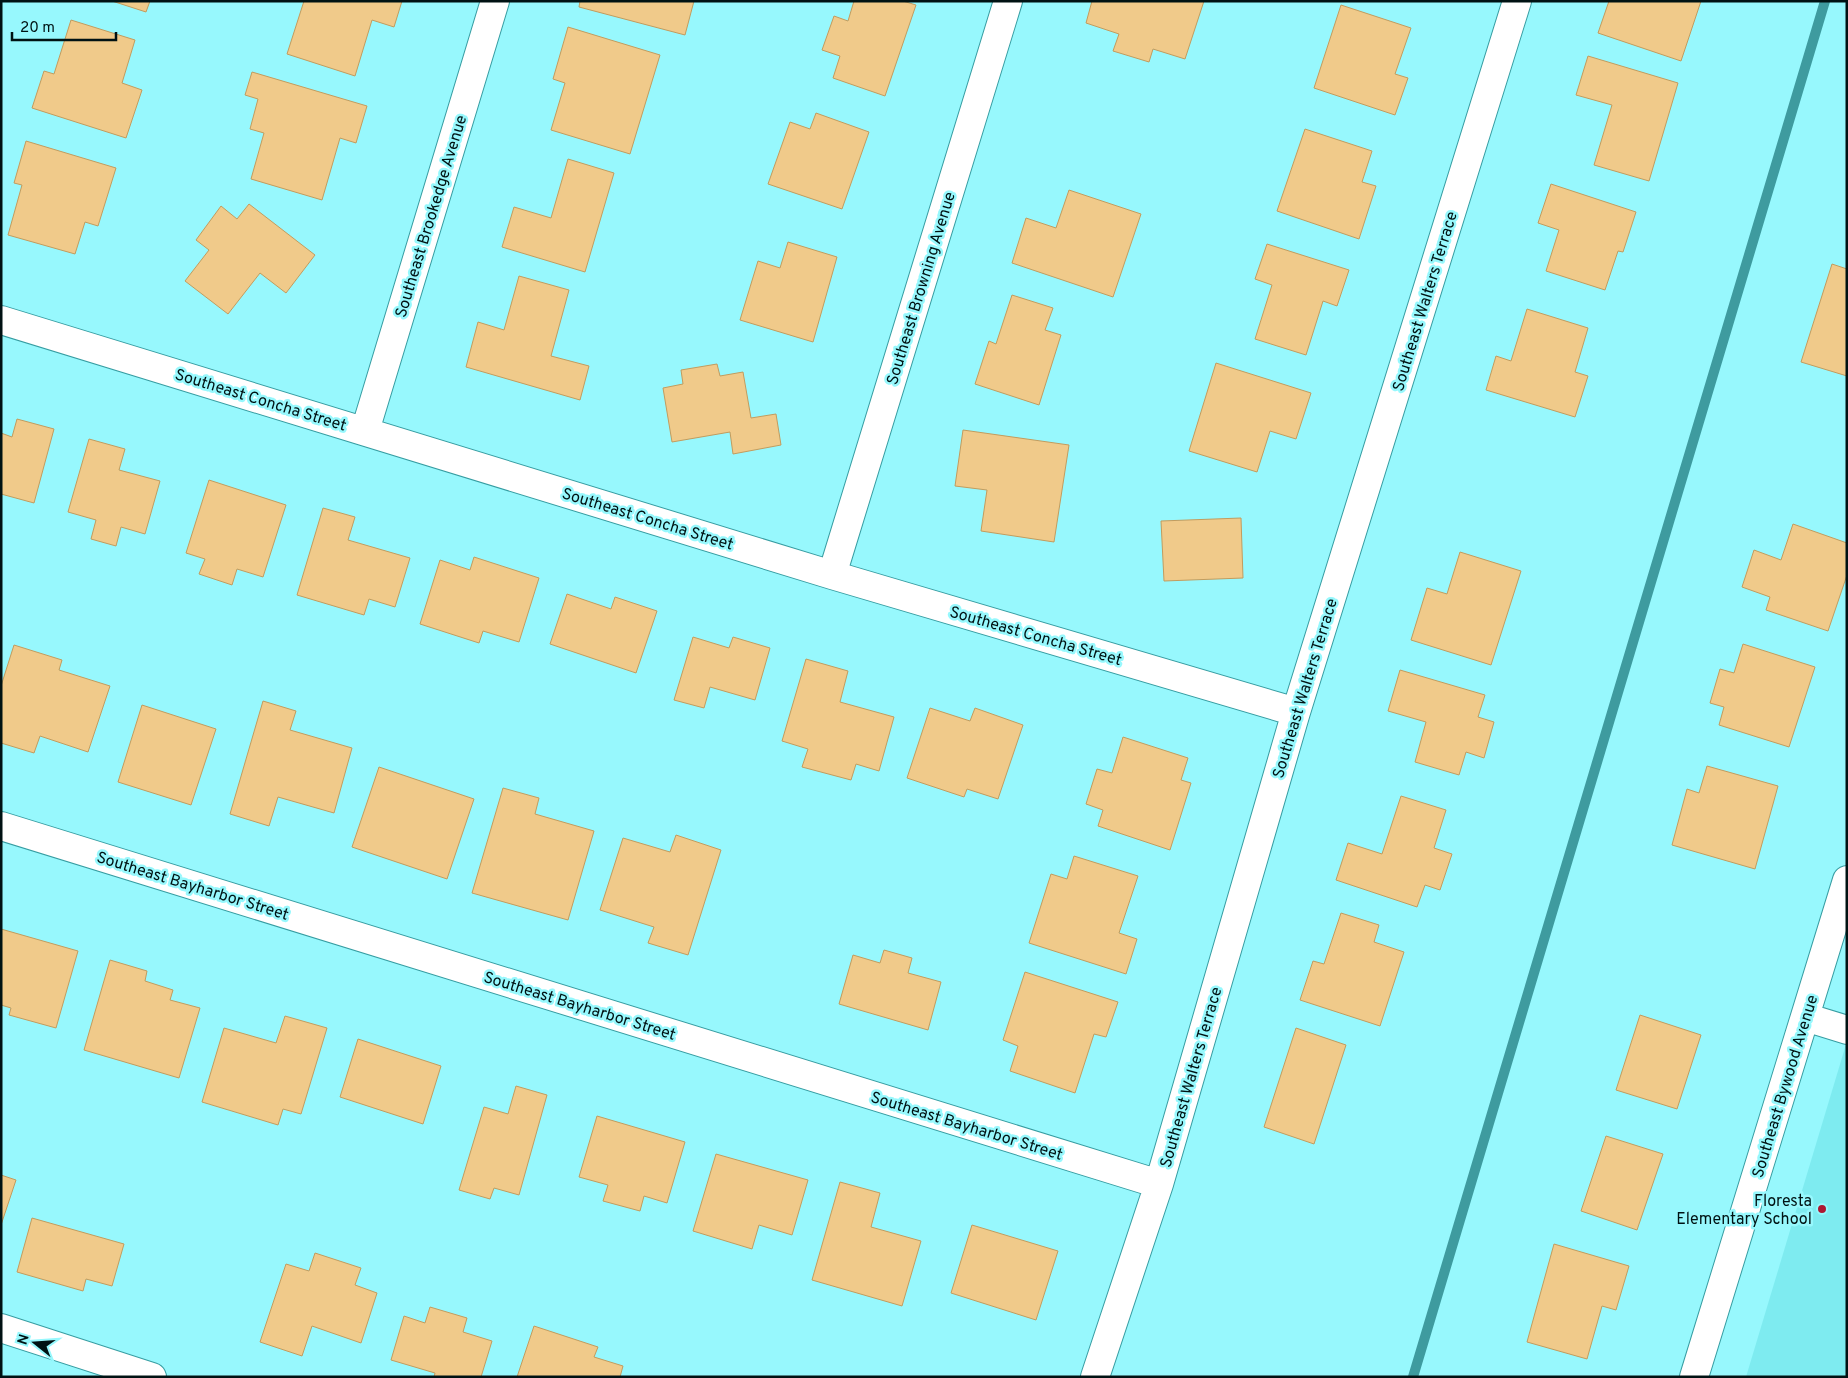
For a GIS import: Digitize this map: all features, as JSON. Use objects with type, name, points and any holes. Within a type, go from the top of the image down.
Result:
[{"type":"street","name":"Southeast Brookedge Avenue","points":[[365,431],[495,1]]},
{"type":"street","name":"Southeast Browning Avenue","points":[[832,575],[1008,1]]},
{"type":"street","name":"Southeast Walters Terrace","points":[[1095,1377],[1159,1184],[1296,712],[1517,1]]},
{"type":"street","name":"Southeast Concha Street","points":[[1,320],[832,575],[1296,712]]},
{"type":"street","name":"Southeast Bayharbor Street","points":[[1,826],[1159,1184]]},
{"type":"street","name":"Southeast Bywood Avenue","points":[[1694,1377],[1847,880]]},
{"type":"street","points":[[1805,1017],[1847,1030]]},
{"type":"street","points":[[1,1328],[152,1377]]},
{"type":"shaded area","name":"Floresta Elementary School","points":[[1847,1041],[1847,1377],[1746,1377]]},
{"type":"building","points":[[112,1],[150,1],[146,12]]},
{"type":"building","points":[[304,1],[402,1],[394,27],[372,20],[355,76],[287,54]]},
{"type":"building","points":[[580,1],[694,1],[685,35],[579,7]]},
{"type":"building","points":[[854,1],[903,1],[916,5],[885,96],[833,78],[840,56],[822,50],[834,16],[848,21]]},
{"type":"building","points":[[1092,1],[1204,1],[1185,59],[1153,49],[1149,62],[1113,51],[1119,34],[1086,23]]},
{"type":"building","points":[[1609,1],[1701,1],[1681,61],[1598,33]]},
{"type":"building","points":[[1341,5],[1411,28],[1395,74],[1408,78],[1395,115],[1314,88]]},
{"type":"building","points":[[71,20],[135,40],[122,83],[142,90],[126,138],[32,108],[44,71],[54,74]]},
{"type":"building","points":[[568,27],[660,55],[630,154],[551,130],[565,83],[553,79]]},
{"type":"building","points":[[1588,56],[1678,83],[1649,181],[1594,165],[1612,105],[1576,95]]},
{"type":"building","points":[[252,72],[367,106],[356,143],[340,138],[322,200],[251,179],[264,133],[250,129],[258,99],[245,95]]},
{"type":"building","points":[[816,113],[869,132],[842,209],[768,184],[790,122],[810,129]]},
{"type":"building","points":[[1305,129],[1372,151],[1362,182],[1376,186],[1359,239],[1277,211]]},
{"type":"building","points":[[26,141],[116,168],[98,226],[85,222],[75,254],[8,235],[22,185],[14,183]]},
{"type":"building","points":[[568,159],[614,173],[585,272],[502,247],[514,207],[551,218]]},
{"type":"building","points":[[1551,184],[1636,212],[1623,252],[1618,251],[1605,290],[1546,271],[1559,230],[1538,223]]},
{"type":"building","points":[[1069,190],[1141,214],[1113,297],[1012,263],[1026,218],[1056,228]]},
{"type":"building","points":[[249,204],[315,255],[286,293],[260,273],[228,314],[185,281],[209,250],[196,240],[221,206],[237,219]]},
{"type":"building","points":[[788,242],[837,257],[813,342],[740,320],[758,261],[780,268]]},
{"type":"building","points":[[1267,244],[1349,270],[1337,306],[1323,301],[1306,355],[1255,339],[1272,285],[1255,279]]},
{"type":"building","points":[[1832,264],[1847,269],[1847,376],[1801,362]]},
{"type":"building","points":[[519,276],[569,290],[551,356],[589,366],[580,400],[466,367],[478,322],[504,330]]},
{"type":"building","points":[[1012,295],[1053,308],[1045,330],[1061,335],[1039,405],[975,384],[989,341],[996,344]]},
{"type":"building","points":[[1527,309],[1588,328],[1575,372],[1588,376],[1575,417],[1486,390],[1496,356],[1511,361]]},
{"type":"building","points":[[1216,363],[1311,393],[1296,439],[1270,431],[1257,472],[1189,451]]},
{"type":"building","points":[[717,364],[720,376],[743,372],[751,418],[776,414],[781,445],[733,454],[730,432],[672,442],[663,388],[683,384],[681,370]]},
{"type":"building","points":[[17,419],[54,429],[34,503],[1,494],[1,433],[12,437]]},
{"type":"building","points":[[963,430],[1069,445],[1054,542],[981,531],[987,490],[955,486]]},
{"type":"building","points":[[89,439],[125,449],[119,470],[160,481],[145,534],[121,527],[116,546],[91,539],[96,520],[68,512]]},
{"type":"building","points":[[209,480],[286,505],[263,577],[237,569],[232,585],[199,574],[205,559],[186,553]]},
{"type":"building","points":[[323,508],[355,517],[348,540],[410,558],[395,607],[369,599],[364,615],[297,595]]},
{"type":"building","points":[[1241,518],[1243,578],[1164,581],[1161,521]]},
{"type":"building","points":[[1793,524],[1847,543],[1847,575],[1828,631],[1766,610],[1770,597],[1742,587],[1754,550],[1781,560]]},
{"type":"building","points":[[1460,552],[1521,571],[1491,665],[1411,640],[1427,588],[1447,594]]},
{"type":"building","points":[[474,557],[539,578],[519,642],[483,631],[479,643],[420,624],[440,560],[470,570]]},
{"type":"building","points":[[567,594],[611,609],[615,597],[657,611],[636,673],[550,644]]},
{"type":"building","points":[[693,637],[729,648],[733,637],[770,648],[755,700],[710,687],[704,708],[674,700]]},
{"type":"building","points":[[1743,644],[1815,667],[1789,747],[1719,725],[1724,707],[1710,703],[1720,669],[1734,673]]},
{"type":"building","points":[[14,645],[62,660],[59,670],[110,686],[88,752],[40,736],[34,753],[1,743],[1,686]]},
{"type":"building","points":[[806,659],[848,671],[840,702],[894,717],[879,771],[856,764],[851,780],[802,767],[808,749],[782,741]]},
{"type":"building","points":[[1400,670],[1485,695],[1478,717],[1494,722],[1484,758],[1466,752],[1459,775],[1415,762],[1426,722],[1388,711]]},
{"type":"building","points":[[263,701],[296,711],[290,730],[352,748],[334,813],[278,797],[269,826],[230,814]]},
{"type":"building","points":[[142,705],[216,729],[191,805],[118,782]]},
{"type":"building","points":[[930,708],[970,721],[975,708],[1023,725],[998,799],[967,789],[964,797],[907,778]]},
{"type":"building","points":[[1123,737],[1188,758],[1181,780],[1191,783],[1170,850],[1098,826],[1103,810],[1086,804],[1097,769],[1112,773]]},
{"type":"building","points":[[1707,766],[1778,786],[1755,869],[1672,845],[1687,789],[1699,793]]},
{"type":"building","points":[[379,767],[474,799],[447,879],[352,847]]},
{"type":"building","points":[[503,788],[539,798],[535,814],[594,831],[568,920],[472,893]]},
{"type":"building","points":[[1401,796],[1446,810],[1434,848],[1452,854],[1440,890],[1425,885],[1417,907],[1336,880],[1348,843],[1382,854]]},
{"type":"building","points":[[676,835],[721,850],[688,955],[648,943],[654,927],[600,910],[623,838],[670,852]]},
{"type":"building","points":[[1074,856],[1138,876],[1119,933],[1137,939],[1126,974],[1029,943],[1051,874],[1067,879]]},
{"type":"building","points":[[1341,913],[1379,925],[1374,942],[1404,952],[1380,1026],[1300,1000],[1313,961],[1324,964]]},
{"type":"building","points":[[1,929],[78,951],[56,1028],[9,1015],[11,1008],[1,1005]]},
{"type":"building","points":[[884,950],[912,958],[908,973],[941,982],[928,1030],[839,1004],[853,955],[880,963]]},
{"type":"building","points":[[110,960],[147,971],[145,981],[173,990],[170,1000],[200,1008],[179,1078],[84,1050]]},
{"type":"building","points":[[1025,972],[1118,1002],[1106,1037],[1094,1034],[1075,1093],[1010,1071],[1018,1046],[1003,1040]]},
{"type":"building","points":[[1640,1015],[1701,1035],[1677,1109],[1616,1090]]},
{"type":"building","points":[[285,1016],[327,1028],[301,1114],[283,1109],[278,1125],[202,1102],[224,1028],[276,1043]]},
{"type":"building","points":[[1296,1028],[1346,1045],[1314,1144],[1264,1127]]},
{"type":"building","points":[[358,1039],[441,1066],[423,1124],[340,1097]]},
{"type":"building","points":[[516,1086],[547,1095],[519,1195],[494,1188],[490,1199],[459,1190],[484,1107],[508,1114]]},
{"type":"building","points":[[597,1116],[685,1142],[667,1203],[644,1196],[640,1211],[603,1201],[608,1185],[579,1177]]},
{"type":"building","points":[[1606,1136],[1663,1154],[1637,1230],[1581,1211]]},
{"type":"building","points":[[716,1154],[808,1180],[792,1235],[759,1225],[752,1249],[693,1231]]},
{"type":"building","points":[[1,1175],[16,1180],[1,1225]]},
{"type":"building","points":[[840,1182],[880,1193],[871,1227],[921,1241],[902,1306],[812,1280]]},
{"type":"building","points":[[32,1218],[124,1244],[112,1286],[86,1279],[83,1291],[17,1272]]},
{"type":"building","points":[[972,1225],[1058,1251],[1036,1320],[951,1293]]},
{"type":"building","points":[[1554,1244],[1629,1266],[1616,1310],[1602,1306],[1587,1359],[1527,1342]]},
{"type":"building","points":[[315,1253],[361,1268],[355,1285],[377,1293],[361,1343],[312,1326],[302,1356],[260,1342],[286,1264],[309,1271]]},
{"type":"building","points":[[430,1307],[467,1318],[463,1332],[492,1341],[481,1377],[434,1377],[435,1373],[391,1360],[404,1316],[425,1323]]},
{"type":"building","points":[[534,1326],[598,1347],[594,1357],[623,1366],[620,1377],[517,1377]]},
{"type":"waterway","points":[[1413,1377],[1825,1]]},
{"type":"place","name":"Floresta Elementary School","points":[[1822,1209]]}]
